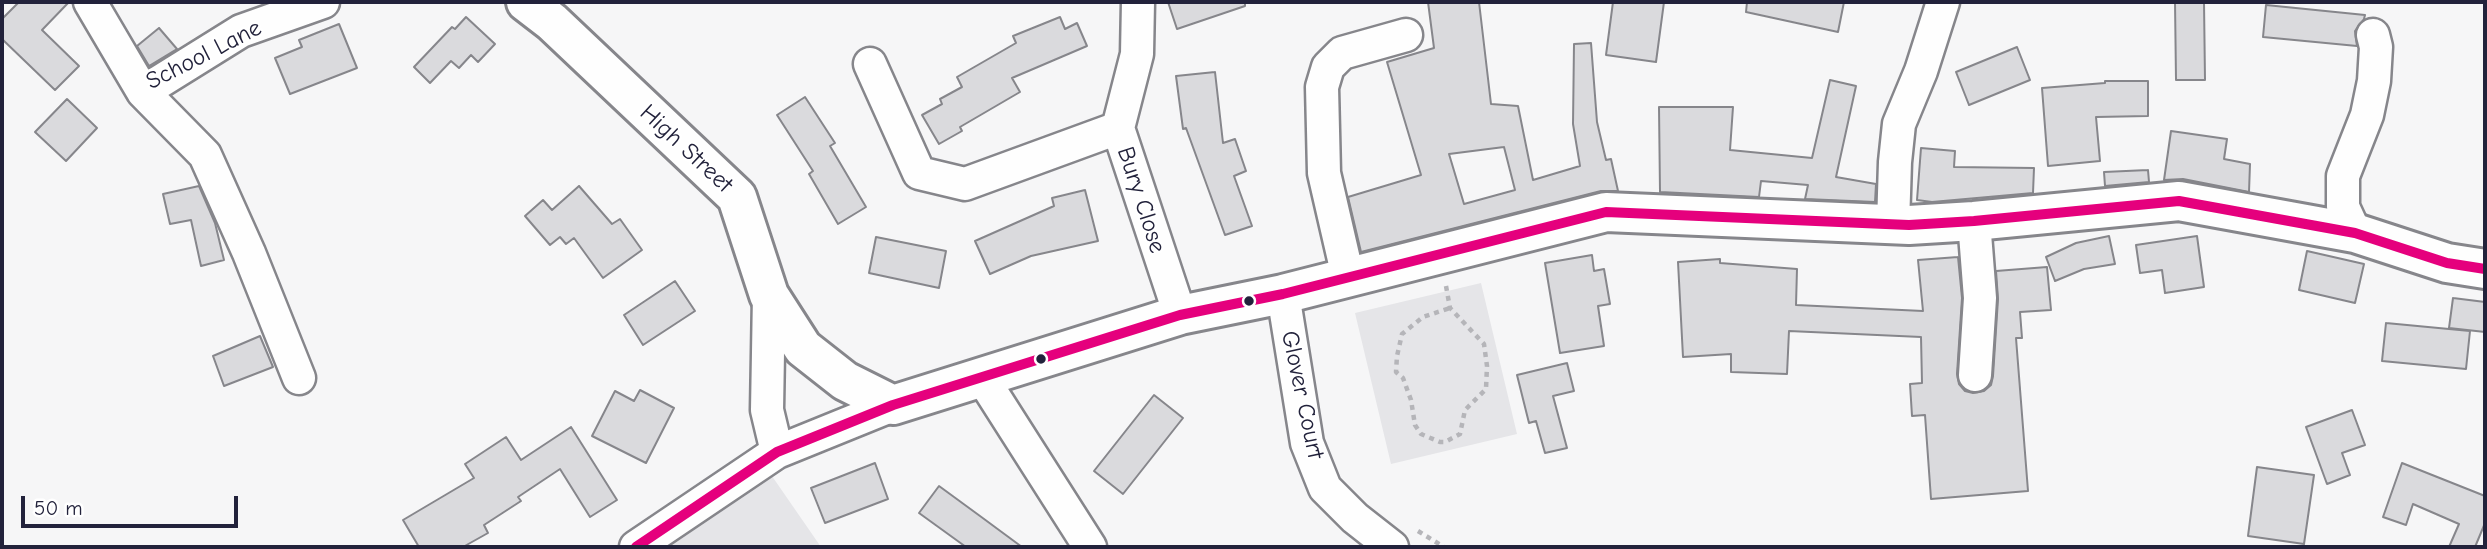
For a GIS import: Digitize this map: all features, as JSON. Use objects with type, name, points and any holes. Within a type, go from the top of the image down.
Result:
[{"type":"main road","name":"High Street","points":[[526,2],[552,22],[737,197],[769,295],[803,348],[845,381],[893,405]]},
{"type":"main road","points":[[893,405],[1180,315],[1283,294],[1606,212],[1893,225],[1974,221],[2179,201],[2356,233],[2446,263],[2485,269]]},
{"type":"street","name":"School Lane","points":[[90,2],[143,92],[242,31],[323,2]]},
{"type":"street","name":"Bury Close","points":[[1138,2],[1137,54],[1118,128],[1180,315]]},
{"type":"street","points":[[1893,225],[1899,124],[1921,71],[1943,2]]},
{"type":"street","points":[[1341,279],[1324,173],[1322,87],[1328,67],[1342,53],[1406,35]]},
{"type":"street","points":[[2356,233],[2343,207],[2343,176],[2367,115],[2374,81],[2375,47],[2372,35]]},
{"type":"street","points":[[870,64],[919,173],[965,184],[1118,128]]},
{"type":"street","points":[[143,92],[205,155],[249,253],[299,378]]},
{"type":"street","points":[[1974,221],[1980,298],[1975,375]]},
{"type":"street","name":"Glover Court","points":[[1283,294],[1307,443],[1325,488],[1355,519],[1392,547]]},
{"type":"street","points":[[769,295],[767,410],[777,452]]},
{"type":"street","points":[[981,376],[1090,547]]},
{"type":"street","points":[[636,547],[777,452],[893,405]]},
{"type":"path","points":[[1439,254],[1450,308],[1483,344],[1488,366],[1486,389],[1465,411],[1460,434],[1440,442],[1421,434],[1415,425],[1411,400],[1403,378],[1396,372],[1396,356],[1402,334],[1423,317],[1450,308]]},
{"type":"shaded area","points":[[1481,283],[1517,434],[1391,464],[1355,313]]},
{"type":"shaded area","points":[[765,466],[821,547],[655,547]]},
{"type":"building","points":[[19,2],[69,2],[42,30],[79,66],[55,90],[2,39],[2,19]]},
{"type":"building","points":[[1168,2],[1245,2],[1245,6],[1177,29]]},
{"type":"building","points":[[1428,2],[1479,2],[1491,104],[1518,106],[1533,180],[1580,166],[1573,124],[1574,44],[1591,43],[1597,122],[1606,160],[1611,159],[1618,191],[1601,191],[1361,252],[1348,197],[1421,175],[1387,62],[1434,48]],"holes":[[[1504,147],[1515,190],[1464,204],[1449,154]]]},
{"type":"building","points":[[1613,2],[1664,2],[1656,62],[1606,55]]},
{"type":"building","points":[[1747,2],[1844,2],[1838,32],[1746,12]]},
{"type":"building","points":[[2175,2],[2204,2],[2205,80],[2176,80]]},
{"type":"building","points":[[2266,5],[2365,15],[2355,31],[2357,46],[2263,37]]},
{"type":"building","points":[[466,17],[495,44],[478,62],[471,55],[459,68],[451,61],[430,83],[414,67],[452,27],[455,29]]},
{"type":"building","points":[[1060,17],[1065,29],[1077,23],[1087,46],[1012,78],[1020,92],[960,127],[962,131],[939,144],[922,115],[942,104],[940,99],[962,87],[957,77],[1016,43],[1013,36]]},
{"type":"building","points":[[339,24],[357,68],[290,94],[275,58],[302,47],[299,40]]},
{"type":"building","points":[[159,28],[177,49],[149,66],[137,46]]},
{"type":"building","points":[[2017,47],[2030,80],[1969,105],[1956,72]]},
{"type":"building","points":[[1215,72],[1223,143],[1235,139],[1246,171],[1234,176],[1252,226],[1225,235],[1186,128],[1183,129],[1176,76]]},
{"type":"building","points":[[1830,80],[1856,86],[1836,177],[1876,184],[1875,202],[1805,199],[1808,185],[1761,181],[1759,197],[1660,192],[1659,107],[1733,107],[1730,150],[1812,158]]},
{"type":"building","points":[[2105,81],[2148,81],[2148,116],[2096,117],[2100,161],[2048,166],[2042,88]]},
{"type":"building","points":[[805,97],[835,143],[830,146],[866,207],[838,224],[809,174],[813,171],[777,115]]},
{"type":"building","points":[[67,99],[97,128],[66,161],[35,132]]},
{"type":"building","points":[[2171,131],[2227,139],[2224,159],[2250,164],[2249,192],[2183,179],[2164,180]]},
{"type":"building","points":[[1921,148],[1955,151],[1954,167],[2034,168],[2033,193],[1932,202],[1917,200]]},
{"type":"building","points":[[2148,170],[2149,182],[2105,186],[2104,172]]},
{"type":"building","points":[[199,186],[215,223],[224,260],[201,266],[191,220],[170,224],[163,194]]},
{"type":"building","points":[[579,186],[612,224],[620,219],[642,250],[603,278],[574,238],[566,244],[560,237],[550,245],[525,216],[543,200],[552,210]]},
{"type":"building","points":[[1085,190],[1098,241],[1031,256],[990,274],[975,241],[1054,206],[1052,198]]},
{"type":"building","points":[[2109,236],[2115,264],[2084,269],[2055,281],[2046,257],[2076,243]]},
{"type":"building","points":[[2197,236],[2204,287],[2165,293],[2162,270],[2140,273],[2136,245]]},
{"type":"building","points":[[876,237],[946,251],[939,288],[869,273]]},
{"type":"building","points":[[2307,251],[2364,264],[2355,303],[2299,290]]},
{"type":"building","points":[[1592,255],[1594,271],[1604,269],[1610,304],[1598,306],[1604,346],[1560,353],[1545,263]]},
{"type":"building","points":[[1958,257],[1962,298],[1957,374],[1959,384],[1965,391],[1973,393],[1984,391],[1991,385],[1993,376],[1998,299],[1996,271],[2047,267],[2051,310],[2020,312],[2022,338],[2016,338],[2028,491],[1931,499],[1925,415],[1912,416],[1910,384],[1922,383],[1921,337],[1789,331],[1787,374],[1731,372],[1731,354],[1683,357],[1678,262],[1720,259],[1720,263],[1797,269],[1796,305],[1923,311],[1918,260]]},
{"type":"building","points":[[675,281],[695,311],[643,345],[624,315]]},
{"type":"building","points":[[2453,298],[2485,302],[2485,332],[2449,328]]},
{"type":"building","points":[[2386,323],[2470,331],[2466,369],[2382,361]]},
{"type":"building","points":[[260,336],[273,367],[224,386],[213,356]]},
{"type":"building","points":[[1567,363],[1574,391],[1553,396],[1567,448],[1545,453],[1536,421],[1529,423],[1517,375]]},
{"type":"building","points":[[640,390],[674,408],[646,463],[592,436],[615,391],[634,401]]},
{"type":"building","points":[[1154,395],[1183,418],[1123,494],[1094,471]]},
{"type":"building","points":[[2352,410],[2365,445],[2342,453],[2350,475],[2327,484],[2306,427]]},
{"type":"building","points":[[571,427],[617,500],[590,517],[560,469],[518,497],[521,501],[484,525],[488,533],[463,547],[419,547],[403,520],[474,478],[465,464],[506,437],[521,460]]},
{"type":"building","points":[[875,463],[888,499],[825,523],[811,488]]},
{"type":"building","points":[[2402,463],[2485,496],[2485,523],[2475,547],[2449,547],[2459,524],[2413,504],[2406,525],[2383,517]]},
{"type":"building","points":[[2257,467],[2314,475],[2304,544],[2248,536]]},
{"type":"building","points":[[939,486],[1022,547],[966,547],[919,513]]},
{"type":"transit line","points":[[636,547],[777,452],[893,405],[1180,315],[1283,294],[1606,212],[1909,225],[2179,201],[2355,233],[2447,263],[2485,269]]}]
